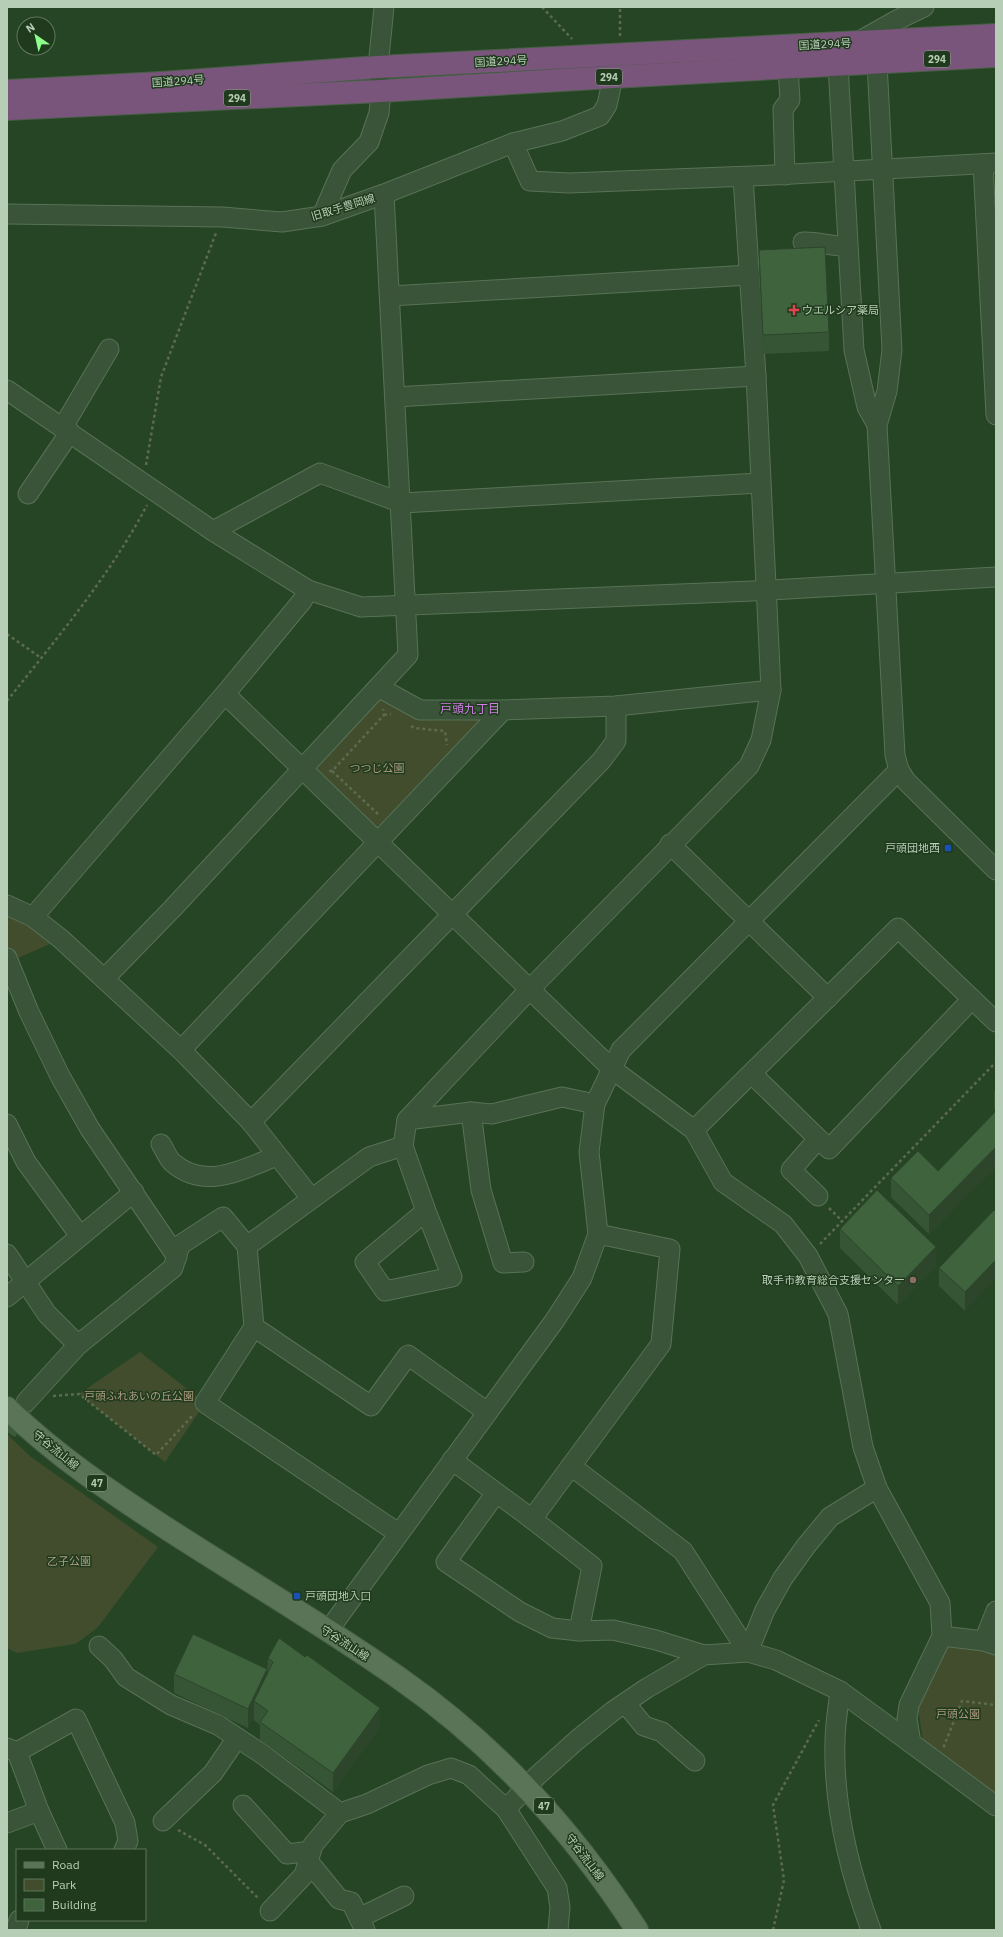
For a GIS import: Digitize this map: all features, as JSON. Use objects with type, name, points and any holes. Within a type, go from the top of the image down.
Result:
[{"type":"highway","name":"国道294号","points":[[7,91],[161,83],[378,67],[996,35]]},
{"type":"highway","name":"国道294号","points":[[7,109],[381,91],[996,56]]},
{"type":"highway","points":[[7,76],[125,72],[161,83]]},
{"type":"highway","points":[[7,123],[61,116],[93,105]]},
{"type":"main road","name":"守谷流山線","points":[[22,1406],[77,1468],[110,1492],[400,1678],[474,1738],[526,1787],[556,1820],[581,1850],[637,1930]]},
{"type":"street","points":[[322,216],[342,170],[369,142],[379,113],[381,91],[378,67],[384,7]]},
{"type":"street","points":[[877,425],[867,407],[854,350],[838,65],[858,42],[924,7]]},
{"type":"street","points":[[858,42],[877,63],[892,350],[887,390],[877,425],[892,737],[899,770],[906,781],[996,870]]},
{"type":"street","points":[[778,180],[790,139],[783,109],[790,100],[788,68]]},
{"type":"street","name":"旧取手豊岡線","points":[[7,214],[222,217],[282,222],[322,216],[384,194],[513,143],[562,131],[600,116],[608,105],[613,77]]},
{"type":"street","points":[[513,143],[530,181],[569,182],[743,177],[806,181],[843,172],[990,164],[996,415]]},
{"type":"street","points":[[426,1211],[365,1262],[385,1291],[452,1277],[426,1211],[403,1146],[407,1120],[529,990],[670,844],[749,766],[761,740],[771,690],[756,376],[743,177]]},
{"type":"street","points":[[104,979],[380,688],[408,655],[402,504],[384,194]]},
{"type":"street","points":[[803,242],[835,247],[848,246]]},
{"type":"street","points":[[390,296],[750,275]]},
{"type":"street","points":[[28,494],[66,429],[109,349]]},
{"type":"street","points":[[396,397],[756,376]]},
{"type":"street","points":[[7,390],[148,485],[213,531],[308,590],[361,607],[766,590],[996,577]]},
{"type":"street","points":[[213,531],[320,473],[402,504],[760,483]]},
{"type":"street","points":[[33,917],[225,694],[302,601],[308,590]]},
{"type":"street","points":[[380,688],[420,710],[503,710],[616,706],[771,690]]},
{"type":"street","points":[[225,694],[612,1069],[694,1130],[723,1182],[783,1224],[808,1256],[838,1314],[863,1447],[877,1488],[940,1603],[942,1636],[909,1705],[907,1719],[911,1743]]},
{"type":"street","points":[[251,1122],[602,761],[616,741],[616,706]]},
{"type":"street","points":[[181,1050],[503,710]]},
{"type":"street","points":[[328,1631],[555,1320],[582,1278],[598,1234],[589,1152],[595,1104],[621,1050],[899,770]]},
{"type":"street","points":[[670,844],[828,998]]},
{"type":"street","points":[[7,906],[33,917],[60,939],[181,1050],[251,1122],[312,1198]]},
{"type":"street","points":[[694,1130],[898,928],[996,1022]]},
{"type":"street","points":[[7,958],[29,1012],[60,1076],[90,1129],[177,1257]]},
{"type":"street","points":[[752,1074],[829,1149],[972,999]]},
{"type":"street","points":[[407,1120],[471,1112],[492,1114],[562,1097],[595,1104]]},
{"type":"street","points":[[471,1112],[481,1190],[503,1263],[524,1262]]},
{"type":"street","points":[[7,1124],[26,1162],[80,1236]]},
{"type":"street","points":[[818,1139],[791,1170],[818,1196]]},
{"type":"street","points":[[162,1144],[172,1162],[196,1176],[227,1176],[277,1156]]},
{"type":"street","points":[[247,1246],[369,1157],[403,1146]]},
{"type":"street","points":[[7,1297],[134,1192]]},
{"type":"street","points":[[22,1406],[78,1345],[173,1268],[180,1245],[223,1217],[247,1246],[254,1327],[204,1403],[398,1534]]},
{"type":"street","points":[[532,1519],[661,1344],[670,1249],[598,1234]]},
{"type":"street","points":[[7,1254],[47,1314],[78,1345]]},
{"type":"street","points":[[254,1327],[371,1406],[408,1355],[487,1412]]},
{"type":"street","points":[[452,1460],[532,1519],[592,1566],[579,1630]]},
{"type":"street","points":[[571,1466],[683,1551],[748,1652]]},
{"type":"street","points":[[748,1652],[764,1610],[783,1578],[806,1546],[830,1517],[877,1488]]},
{"type":"street","points":[[496,1493],[446,1562],[520,1612],[552,1628],[614,1630],[656,1640],[704,1655],[748,1652],[776,1660],[840,1691],[996,1806]]},
{"type":"street","points":[[942,1636],[990,1643],[996,1611]]},
{"type":"street","points":[[99,1646],[113,1659],[126,1677],[171,1705],[218,1725],[262,1754],[340,1813]]},
{"type":"street","points":[[506,1809],[526,1787],[577,1740],[625,1703],[704,1655]]},
{"type":"street","points":[[840,1691],[835,1743],[838,1807],[845,1846],[857,1891],[872,1930]]},
{"type":"street","points":[[625,1703],[644,1726],[662,1732],[695,1761]]},
{"type":"street","points":[[56,1849],[12,1750],[76,1719],[125,1823],[128,1841],[124,1849]]},
{"type":"street","points":[[163,1821],[213,1773],[238,1738]]},
{"type":"street","points":[[270,1911],[304,1875],[313,1845],[340,1813],[367,1804],[428,1775],[451,1768],[469,1775],[506,1809],[557,1888],[560,1907],[558,1930]]},
{"type":"street","points":[[243,1805],[287,1854],[309,1856],[339,1898],[351,1902],[362,1924],[404,1896]]},
{"type":"street","points":[[7,1823],[39,1811]]},
{"type":"path","points":[[542,7],[577,44]]},
{"type":"path","points":[[620,7],[620,42]]},
{"type":"path","points":[[7,701],[41,658],[131,535],[148,485],[144,476],[161,377],[222,217]]},
{"type":"path","points":[[7,634],[41,658]]},
{"type":"path","points":[[384,715],[396,713]]},
{"type":"path","points":[[408,723],[414,728],[445,731],[447,750]]},
{"type":"path","points":[[332,771],[380,816]]},
{"type":"path","points":[[378,842],[380,816],[386,810]]},
{"type":"path","points":[[818,1246],[996,1062]]},
{"type":"path","points":[[22,1406],[43,1397],[79,1394],[156,1455],[204,1403]]},
{"type":"path","points":[[950,1750],[944,1746],[962,1700],[996,1705]]},
{"type":"path","points":[[773,1930],[784,1880],[773,1805],[815,1725],[823,1714]]},
{"type":"path","points":[[163,1821],[205,1846],[270,1911]]},
{"type":"green space","name":"つつじ公園","points":[[380,688],[420,710],[503,710],[378,842],[303,769]]},
{"type":"green space","points":[[7,905],[61,939],[9,962],[7,958]]},
{"type":"green space","name":"戸頭ふれあいの丘公園","points":[[140,1352],[205,1403],[165,1462],[79,1394]]},
{"type":"green space","name":"乙子公園","points":[[7,1434],[31,1457],[158,1547],[98,1627],[75,1644],[17,1653],[7,1648]]},
{"type":"green space","name":"戸頭公園","points":[[947,1646],[986,1649],[996,1653],[996,1797],[923,1741],[918,1708]]},
{"type":"building","name":"ウエルシア薬局","points":[[825,247],[829,332],[763,335],[759,250]]},
{"type":"building","points":[[996,1111],[996,1147],[929,1215],[891,1178],[918,1151],[938,1171]]},
{"type":"building","points":[[877,1190],[936,1247],[898,1286],[840,1229]]},
{"type":"building","points":[[994,1210],[996,1212],[996,1260],[965,1292],[939,1268]]},
{"type":"building","points":[[193,1634],[267,1669],[248,1709],[174,1674]]},
{"type":"building","points":[[279,1638],[305,1657],[307,1655],[380,1708],[333,1773],[260,1722],[268,1711],[254,1701],[273,1662],[268,1658]]},
{"type":"tunnel","points":[[7,1432],[25,1405]]},
{"type":"place","name":"ウエルシア薬局","points":[[794,310]]},
{"type":"place","name":"戸頭団地西","points":[[948,848]]},
{"type":"place","name":"取手市教育総合支援センター","points":[[913,1280]]},
{"type":"place","name":"戸頭団地入口","points":[[297,1596]]},
{"type":"district","name":"戸頭九丁目","points":[[470,708]]}]
